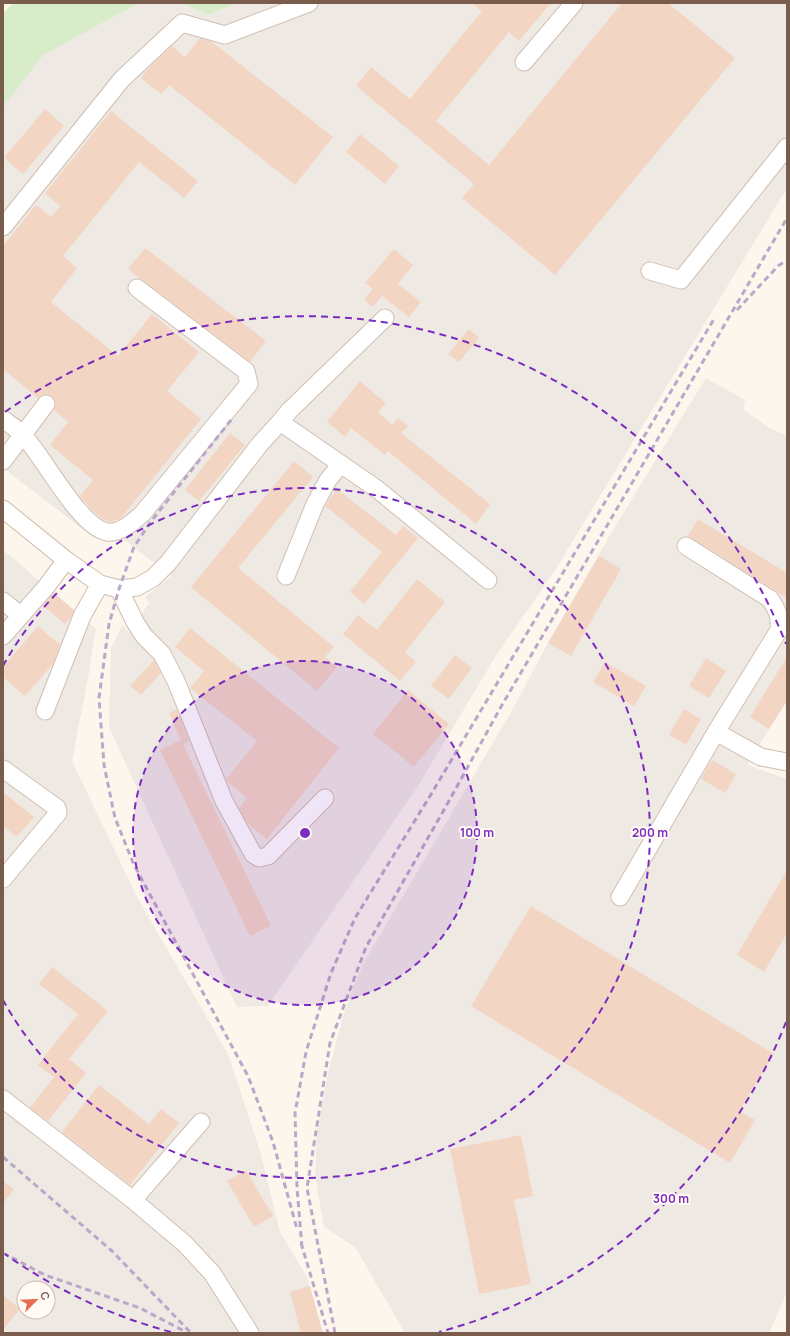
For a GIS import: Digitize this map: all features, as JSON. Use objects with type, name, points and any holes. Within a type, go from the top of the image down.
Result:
[{"type":"lane","points":[[3,227],[122,79],[182,23],[225,35],[309,3]]},
{"type":"lane","points":[[524,62],[574,3]]},
{"type":"lane","points":[[650,271],[681,280],[787,147]]},
{"type":"lane","points":[[3,419],[22,434],[72,503],[89,521],[102,530],[109,532],[128,526],[142,514],[249,384],[246,371],[137,288]]},
{"type":"lane","points":[[3,509],[66,560],[100,584],[119,589],[137,587],[153,578],[168,564],[260,444],[289,411],[385,318]]},
{"type":"lane","points":[[3,461],[46,404]]},
{"type":"lane","points":[[280,422],[377,489],[488,580]]},
{"type":"lane","points":[[286,576],[314,504],[328,480],[341,464]]},
{"type":"lane","points":[[620,897],[716,732],[779,630],[780,618],[777,609],[770,599],[686,546]]},
{"type":"lane","points":[[3,636],[46,587],[66,560]]},
{"type":"lane","points":[[45,711],[82,616],[100,584]]},
{"type":"lane","points":[[119,589],[135,622],[144,636],[162,654],[176,681],[224,801],[253,854],[259,858],[268,856],[325,798]]},
{"type":"lane","points":[[3,601],[20,615]]},
{"type":"lane","points":[[716,732],[761,758],[787,762]]},
{"type":"lane","points":[[3,769],[57,808],[58,814],[3,880]]},
{"type":"lane","points":[[3,1099],[133,1200],[185,1244],[212,1273],[250,1333]]},
{"type":"lane","points":[[133,1200],[201,1122]]},
{"type":"shaded area","points":[[139,3],[182,3],[208,15],[236,3],[787,3],[787,188],[554,572],[497,654],[418,786],[268,1006],[237,1007],[109,727],[111,648],[122,626],[140,641],[149,630],[141,615],[149,603],[145,597],[171,576],[122,538],[113,542],[93,537],[3,468],[3,107],[42,55]]},
{"type":"shaded area","points":[[706,378],[745,400],[743,409],[768,427],[787,436],[787,701],[747,765],[787,779],[787,1292],[769,1333],[405,1333],[355,1247],[324,1227],[315,1176],[317,1131],[329,1069],[344,1014],[364,962],[510,714],[548,643],[610,535]]},
{"type":"shaded area","points":[[3,550],[96,629],[72,761],[137,897],[228,1054],[260,1151],[280,1232],[307,1277],[323,1333],[3,1333]]},
{"type":"green space","points":[[13,3],[139,3],[43,55],[3,107],[3,13]]},
{"type":"green space","points":[[182,3],[236,3],[208,15]]},
{"type":"building","points":[[472,3],[551,3],[519,41],[509,32],[436,121],[489,165],[622,3],[668,3],[735,58],[555,275],[462,198],[474,184],[356,86],[371,67],[410,99],[482,11]]},
{"type":"building","points":[[200,38],[212,42],[333,137],[295,185],[169,85],[161,94],[141,78],[149,68],[172,46],[185,57]]},
{"type":"building","points":[[45,109],[64,126],[23,174],[4,158]]},
{"type":"building","points":[[111,111],[198,181],[184,198],[139,162],[63,256],[77,268],[51,302],[118,356],[152,314],[199,352],[167,391],[201,419],[121,518],[111,522],[102,519],[80,496],[93,480],[50,445],[68,422],[54,410],[56,405],[55,400],[48,394],[42,395],[38,398],[3,369],[3,246],[36,205],[51,217],[60,206],[45,193]]},
{"type":"building","points":[[360,134],[399,166],[385,184],[346,152]]},
{"type":"building","points":[[145,248],[266,341],[250,362],[128,269]]},
{"type":"building","points":[[394,249],[413,265],[398,284],[421,302],[409,317],[382,296],[373,307],[364,300],[373,289],[365,283]]},
{"type":"building","points":[[469,329],[479,338],[459,362],[448,354]]},
{"type":"building","points":[[360,381],[386,403],[378,412],[392,425],[398,418],[408,426],[401,433],[490,504],[476,524],[388,451],[385,455],[351,428],[345,437],[327,422]]},
{"type":"building","points":[[230,433],[245,445],[199,501],[185,490]]},
{"type":"building","points":[[294,461],[313,477],[238,568],[334,647],[325,657],[337,667],[317,691],[191,587]]},
{"type":"building","points":[[337,489],[396,535],[403,526],[418,538],[364,604],[350,592],[382,552],[325,506]]},
{"type":"building","points":[[698,519],[787,573],[787,598],[688,536]]},
{"type":"building","points":[[599,556],[621,569],[571,656],[548,643]]},
{"type":"building","points":[[417,579],[445,602],[405,652],[416,662],[400,681],[343,634],[358,615],[377,630]]},
{"type":"building","points":[[54,593],[74,610],[71,617],[65,624],[43,606]]},
{"type":"building","points":[[38,626],[60,645],[53,664],[25,696],[3,677],[3,667]]},
{"type":"building","points":[[190,628],[339,748],[267,839],[248,824],[239,808],[247,798],[226,779],[257,741],[190,688],[204,671],[175,647]]},
{"type":"building","points":[[455,655],[472,668],[449,699],[431,686]]},
{"type":"building","points":[[787,657],[787,701],[769,729],[750,717]]},
{"type":"building","points":[[706,658],[726,671],[709,698],[689,686]]},
{"type":"building","points":[[154,660],[161,673],[141,695],[130,686]]},
{"type":"building","points":[[605,662],[646,686],[634,706],[593,682]]},
{"type":"building","points":[[408,690],[449,724],[414,767],[373,734]]},
{"type":"building","points":[[177,709],[189,742],[183,744],[271,926],[250,936],[160,750],[181,740],[169,713]]},
{"type":"building","points":[[684,709],[701,719],[686,745],[669,735]]},
{"type":"building","points":[[712,760],[736,774],[725,793],[701,779]]},
{"type":"building","points":[[3,792],[34,817],[17,837],[3,826]]},
{"type":"building","points":[[787,870],[787,933],[764,972],[737,955]]},
{"type":"building","points":[[531,906],[774,1054],[739,1111],[755,1120],[730,1163],[471,1006]]},
{"type":"building","points":[[52,967],[108,1011],[69,1059],[86,1073],[48,1121],[30,1108],[54,1077],[38,1065],[78,1014],[39,984]]},
{"type":"building","points":[[99,1085],[149,1124],[161,1109],[179,1123],[130,1185],[62,1132]]},
{"type":"building","points":[[521,1135],[533,1196],[514,1200],[531,1284],[479,1294],[450,1149]]},
{"type":"building","points":[[246,1170],[273,1216],[254,1227],[227,1181]]},
{"type":"building","points":[[3,1181],[14,1189],[3,1204]]},
{"type":"building","points":[[310,1286],[323,1333],[301,1333],[290,1292]]},
{"type":"building","points":[[3,1295],[16,1306],[16,1314],[3,1330]]},
{"type":"railway","points":[[335,1333],[307,1188],[330,1043],[366,947],[502,705],[787,218]]},
{"type":"railway","points":[[737,310],[778,266],[787,260]]},
{"type":"railway","points":[[302,1247],[297,1188],[295,1113],[306,1052],[331,973],[355,918],[430,796],[714,319]]},
{"type":"railway","points":[[231,420],[149,524],[134,547],[119,589],[109,624],[99,698],[104,765],[115,818],[134,865],[248,1076],[273,1142],[297,1229]]},
{"type":"railway","points":[[3,1157],[112,1251],[191,1333]]},
{"type":"railway","points":[[301,1243],[328,1333]]},
{"type":"railway","points":[[3,1253],[45,1275],[140,1308],[186,1332]]}]
